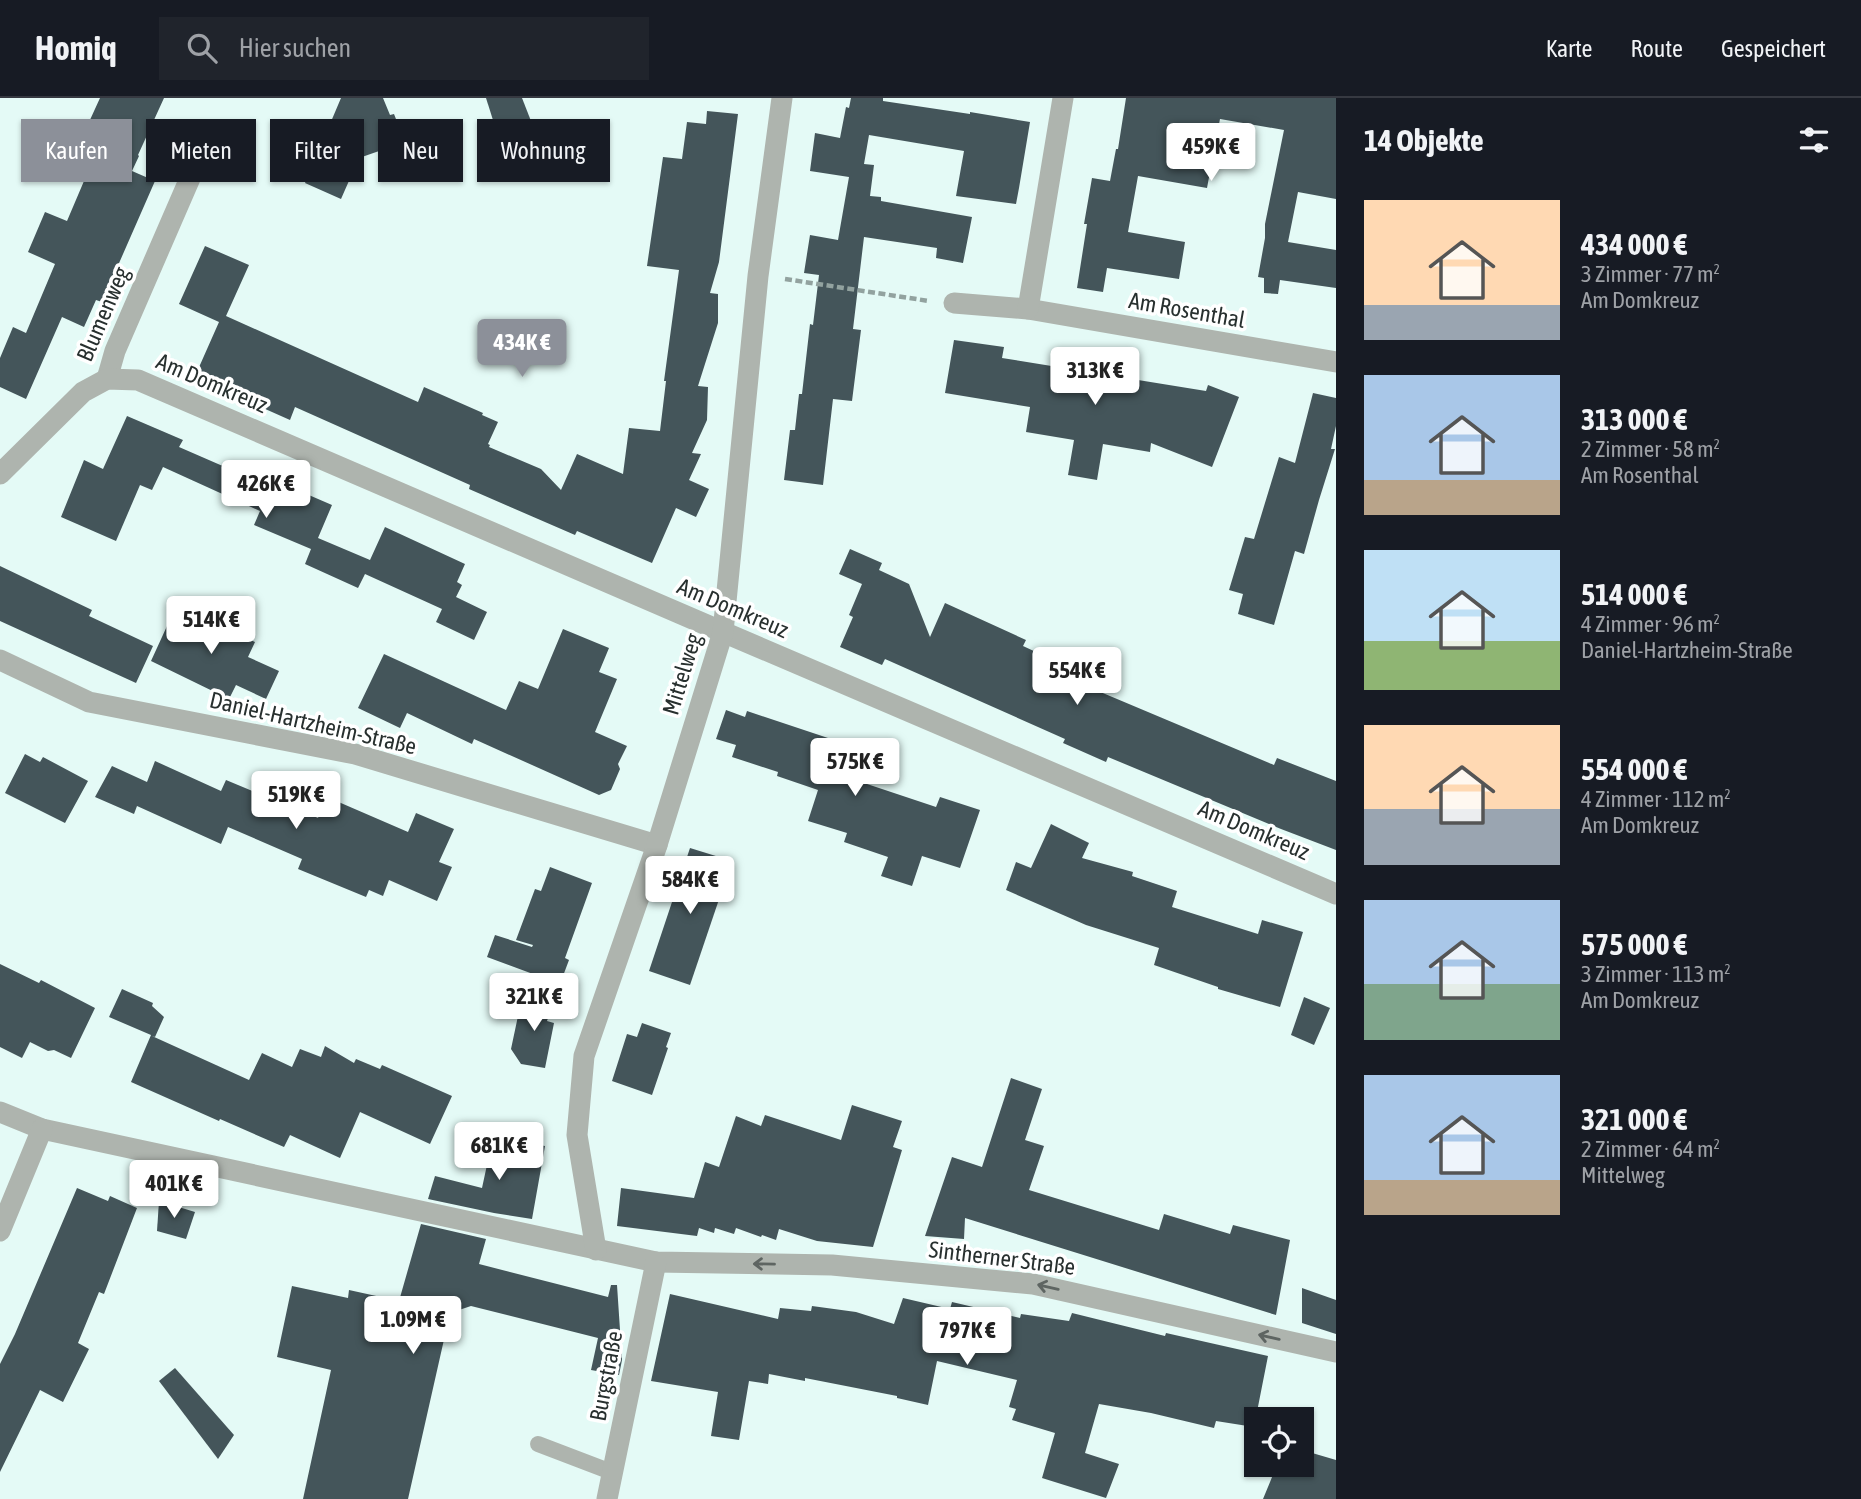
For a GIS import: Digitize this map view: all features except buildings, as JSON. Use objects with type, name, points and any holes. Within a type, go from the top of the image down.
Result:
[{"type":"street","name":"Mittelweg","points":[[596,1250],[577,1135],[584,1056],[657,845],[723,632],[758,275],[782,98]]},
{"type":"street","points":[[1028,309],[1063,98]]},
{"type":"street","name":"Blumenweg","points":[[0,474],[83,392],[107,379],[116,351],[189,182]]},
{"type":"street","name":"Am Rosenthal","points":[[954,303],[1028,309],[1336,362]]},
{"type":"street","name":"Am Domkreuz","points":[[107,379],[138,380],[1336,894]]},
{"type":"street","name":"Daniel-Hartzheim-Straße","points":[[0,660],[89,702],[355,754],[657,845]]},
{"type":"street","name":"Sintherner Straße","points":[[0,1112],[43,1129],[656,1262],[832,1265],[1033,1283],[1336,1352]]},
{"type":"street","points":[[0,1231],[43,1129]]},
{"type":"street","name":"Burgstraße","points":[[607,1499],[656,1262]]},
{"type":"lane","points":[[538,1444],[614,1473]]},
{"type":"path","points":[[758,275],[954,303]]}]
